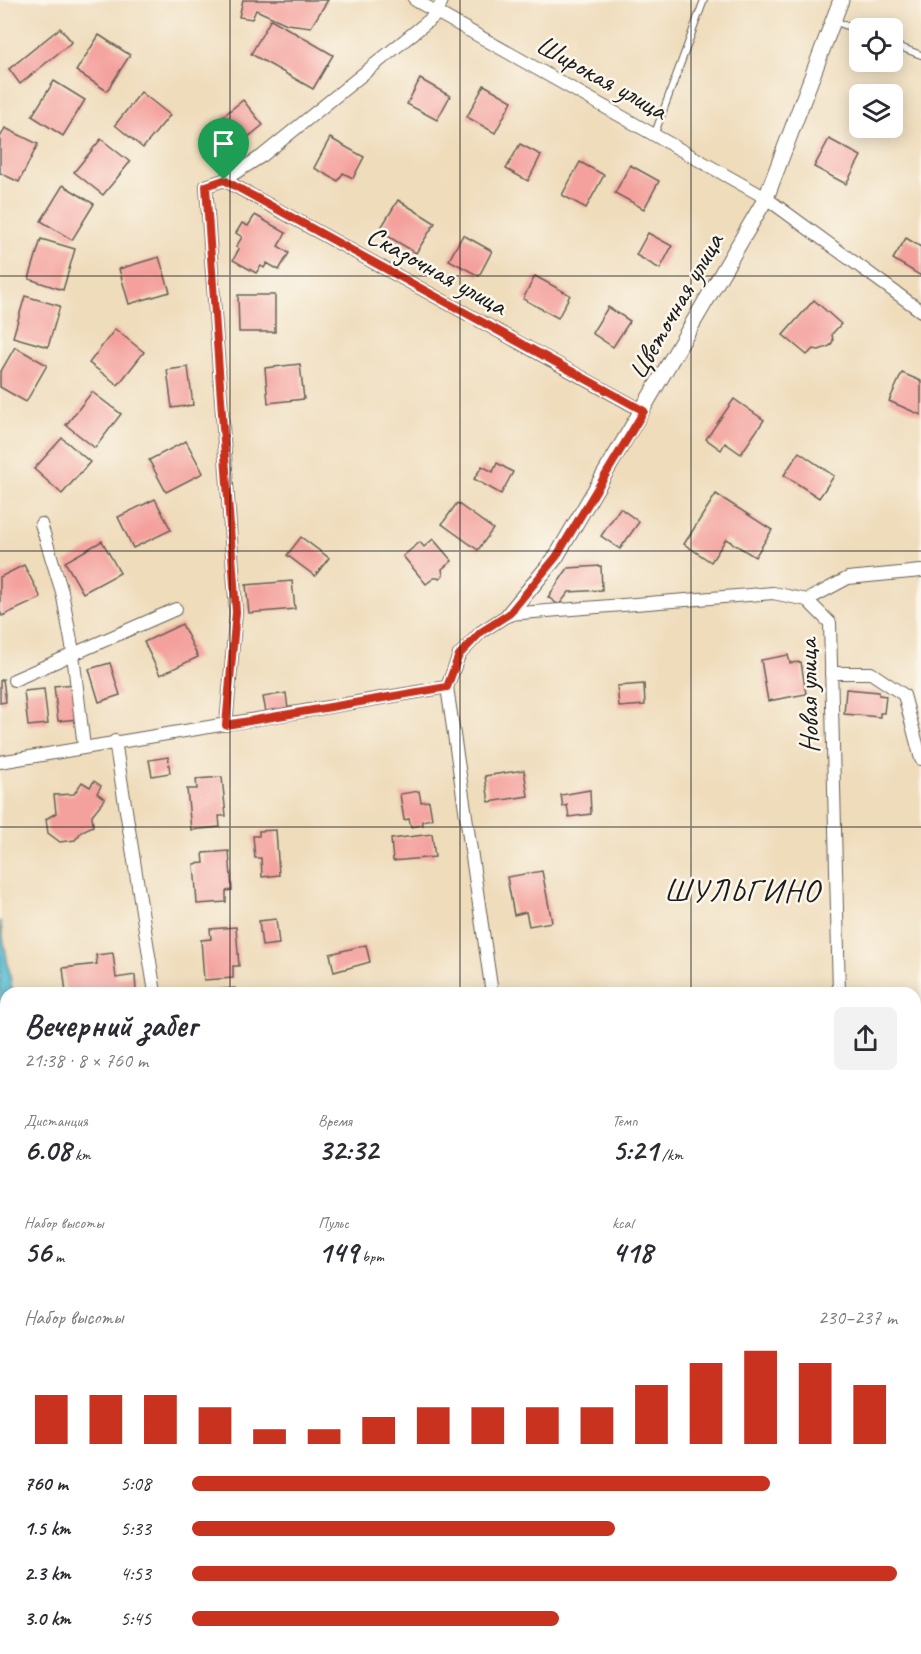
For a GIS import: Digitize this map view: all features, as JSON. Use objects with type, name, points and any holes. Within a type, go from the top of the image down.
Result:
[{"type":"street","name":"Широкая улица","points":[[414,0],[655,133],[766,198],[921,311]]},
{"type":"street","points":[[226,725],[236,612],[206,186],[224,180],[262,156],[437,14],[442,0]]},
{"type":"street","name":"Цветочная улица","points":[[509,614],[556,557],[644,411],[766,198],[841,0]]},
{"type":"street","name":"Сказочная улица","points":[[224,180],[644,411]]},
{"type":"street","points":[[41,524],[62,592],[74,654],[84,747]]},
{"type":"street","points":[[807,600],[848,578],[921,571]]},
{"type":"street","name":"Новая улица","points":[[509,614],[774,592],[807,600],[830,622],[839,987]]},
{"type":"street","points":[[14,680],[176,609]]},
{"type":"street","points":[[491,987],[447,687],[459,655],[481,632],[509,614]]},
{"type":"street","points":[[831,673],[871,673],[903,694],[921,759]]},
{"type":"street","points":[[0,762],[447,687]]},
{"type":"street","points":[[115,741],[154,987]]},
{"type":"lane","points":[[655,133],[704,0]]},
{"type":"lane","points":[[833,21],[849,27]]},
{"type":"lane","points":[[903,48],[921,55]]},
{"type":"water","points":[[0,921],[12,987],[0,987]]},
{"type":"building","points":[[243,0],[328,0],[311,27],[287,24],[256,10],[252,19],[239,17]]},
{"type":"building","points":[[271,19],[333,55],[313,89],[251,54]]},
{"type":"building","points":[[60,28],[72,42],[20,84],[9,69]]},
{"type":"building","points":[[99,35],[130,55],[107,91],[76,71]]},
{"type":"building","points":[[420,79],[450,96],[437,120],[407,104]]},
{"type":"building","points":[[54,81],[85,100],[63,136],[32,116]]},
{"type":"building","points":[[484,85],[512,101],[495,133],[467,117]]},
{"type":"building","points":[[141,92],[170,115],[143,148],[115,125]]},
{"type":"building","points":[[243,100],[263,125],[242,142],[222,117]]},
{"type":"building","points":[[5,128],[38,144],[19,182],[0,173],[0,138]]},
{"type":"building","points":[[330,138],[364,157],[353,178],[343,173],[338,181],[314,168]]},
{"type":"building","points":[[101,139],[130,162],[103,195],[74,172]]},
{"type":"building","points":[[829,139],[861,156],[846,184],[814,167]]},
{"type":"building","points":[[520,144],[541,155],[528,181],[506,169]]},
{"type":"building","points":[[580,162],[604,175],[586,208],[562,195]]},
{"type":"building","points":[[630,165],[659,181],[644,209],[615,193]]},
{"type":"building","points":[[63,185],[94,204],[72,240],[41,221]]},
{"type":"building","points":[[398,200],[435,223],[416,253],[379,231]]},
{"type":"building","points":[[255,215],[286,233],[278,246],[289,253],[279,270],[267,263],[264,268],[261,266],[256,273],[233,260],[239,249],[236,247],[242,237],[236,233],[242,223],[248,226]]},
{"type":"building","points":[[648,233],[672,246],[660,269],[636,255]]},
{"type":"building","points":[[463,235],[492,251],[479,276],[449,260]]},
{"type":"building","points":[[906,238],[921,247],[921,276],[893,259]]},
{"type":"building","points":[[41,239],[75,249],[63,290],[29,279]]},
{"type":"building","points":[[159,257],[170,292],[129,304],[119,269]]},
{"type":"building","points":[[535,276],[570,295],[558,318],[523,299]]},
{"type":"building","points":[[238,295],[275,295],[275,332],[239,332]]},
{"type":"building","points":[[25,296],[60,306],[48,347],[13,337]]},
{"type":"building","points":[[814,300],[841,324],[832,334],[833,341],[830,346],[819,350],[813,349],[807,355],[783,335]]},
{"type":"building","points":[[608,307],[630,321],[613,347],[592,333]]},
{"type":"building","points":[[115,329],[144,352],[118,385],[89,363]]},
{"type":"building","points":[[15,347],[47,365],[26,402],[0,387],[0,373]]},
{"type":"building","points":[[300,364],[304,399],[268,403],[265,368]]},
{"type":"building","points":[[188,367],[193,405],[172,408],[167,370]]},
{"type":"building","points":[[902,373],[921,381],[921,415],[889,401]]},
{"type":"building","points":[[92,392],[121,414],[95,448],[66,425]]},
{"type":"building","points":[[734,399],[764,420],[741,454],[725,443],[721,450],[706,439]]},
{"type":"building","points":[[62,438],[90,462],[62,494],[34,469]]},
{"type":"building","points":[[186,441],[203,473],[166,492],[149,460]]},
{"type":"building","points":[[799,452],[834,476],[819,498],[784,475]]},
{"type":"building","points":[[497,463],[513,472],[501,494],[474,479],[482,466],[493,472]]},
{"type":"building","points":[[716,494],[772,530],[755,557],[726,539],[711,562],[684,544]]},
{"type":"building","points":[[155,499],[171,530],[133,548],[118,517]]},
{"type":"building","points":[[457,503],[493,529],[478,550],[442,524]]},
{"type":"building","points":[[620,508],[639,522],[620,549],[601,536]]},
{"type":"building","points":[[301,537],[329,558],[315,576],[287,555]]},
{"type":"building","points":[[433,539],[452,561],[442,569],[443,575],[440,578],[434,578],[426,584],[403,556],[420,542],[424,547]]},
{"type":"building","points":[[102,541],[120,573],[83,593],[65,562]]},
{"type":"building","points":[[24,565],[41,598],[2,616],[0,577]]},
{"type":"building","points":[[601,566],[602,590],[569,592],[559,605],[548,597],[568,568]]},
{"type":"building","points":[[292,581],[295,609],[249,613],[246,585]]},
{"type":"building","points":[[182,624],[198,657],[160,675],[144,642]]},
{"type":"building","points":[[788,655],[790,663],[801,662],[806,694],[768,701],[761,660]]},
{"type":"building","points":[[110,663],[120,695],[99,702],[89,669]]},
{"type":"building","points":[[3,679],[6,702],[0,703],[0,681]]},
{"type":"building","points":[[74,684],[78,719],[58,721],[54,686]]},
{"type":"building","points":[[644,684],[645,705],[619,707],[617,686]]},
{"type":"building","points":[[44,689],[48,724],[28,726],[24,691]]},
{"type":"building","points":[[846,689],[879,692],[879,695],[886,696],[884,713],[880,713],[880,717],[844,714]]},
{"type":"building","points":[[286,693],[288,709],[266,712],[263,697]]},
{"type":"building","points":[[168,757],[170,773],[152,776],[149,760]]},
{"type":"building","points":[[524,770],[528,796],[489,802],[485,776]]},
{"type":"building","points":[[222,777],[226,816],[219,816],[220,827],[191,830],[187,789],[197,789],[196,779]]},
{"type":"building","points":[[94,781],[101,786],[97,793],[105,799],[92,815],[93,826],[82,831],[75,840],[60,842],[48,833],[46,819],[56,813],[54,795],[74,794],[82,782],[90,787]]},
{"type":"building","points":[[590,790],[591,814],[569,817],[567,805],[563,807],[561,795]]},
{"type":"building","points":[[419,791],[421,802],[429,801],[432,819],[422,821],[423,825],[411,827],[409,819],[404,820],[400,794]]},
{"type":"building","points":[[276,830],[279,875],[262,877],[261,858],[255,858],[253,836],[259,836],[259,831]]},
{"type":"building","points":[[432,834],[435,857],[393,861],[391,839]]},
{"type":"building","points":[[229,851],[232,890],[226,891],[226,902],[197,904],[194,864],[204,863],[203,853]]},
{"type":"building","points":[[542,871],[552,922],[529,926],[526,912],[514,915],[507,877]]},
{"type":"building","points":[[276,919],[279,944],[262,946],[259,921]]},
{"type":"building","points":[[236,927],[239,966],[233,966],[233,978],[204,980],[201,940],[211,939],[210,929]]},
{"type":"building","points":[[366,945],[370,962],[334,972],[330,954]]},
{"type":"building","points":[[113,953],[116,978],[135,975],[136,987],[65,987],[63,968],[97,964],[96,955]]},
{"type":"district","name":"ШУЛЬГИНО","points":[[742,890]]},
{"type":"route","points":[[224,180],[644,411],[556,557],[509,614],[481,632],[459,655],[447,687],[226,725],[236,612],[225,425],[206,186],[224,180]]}]
